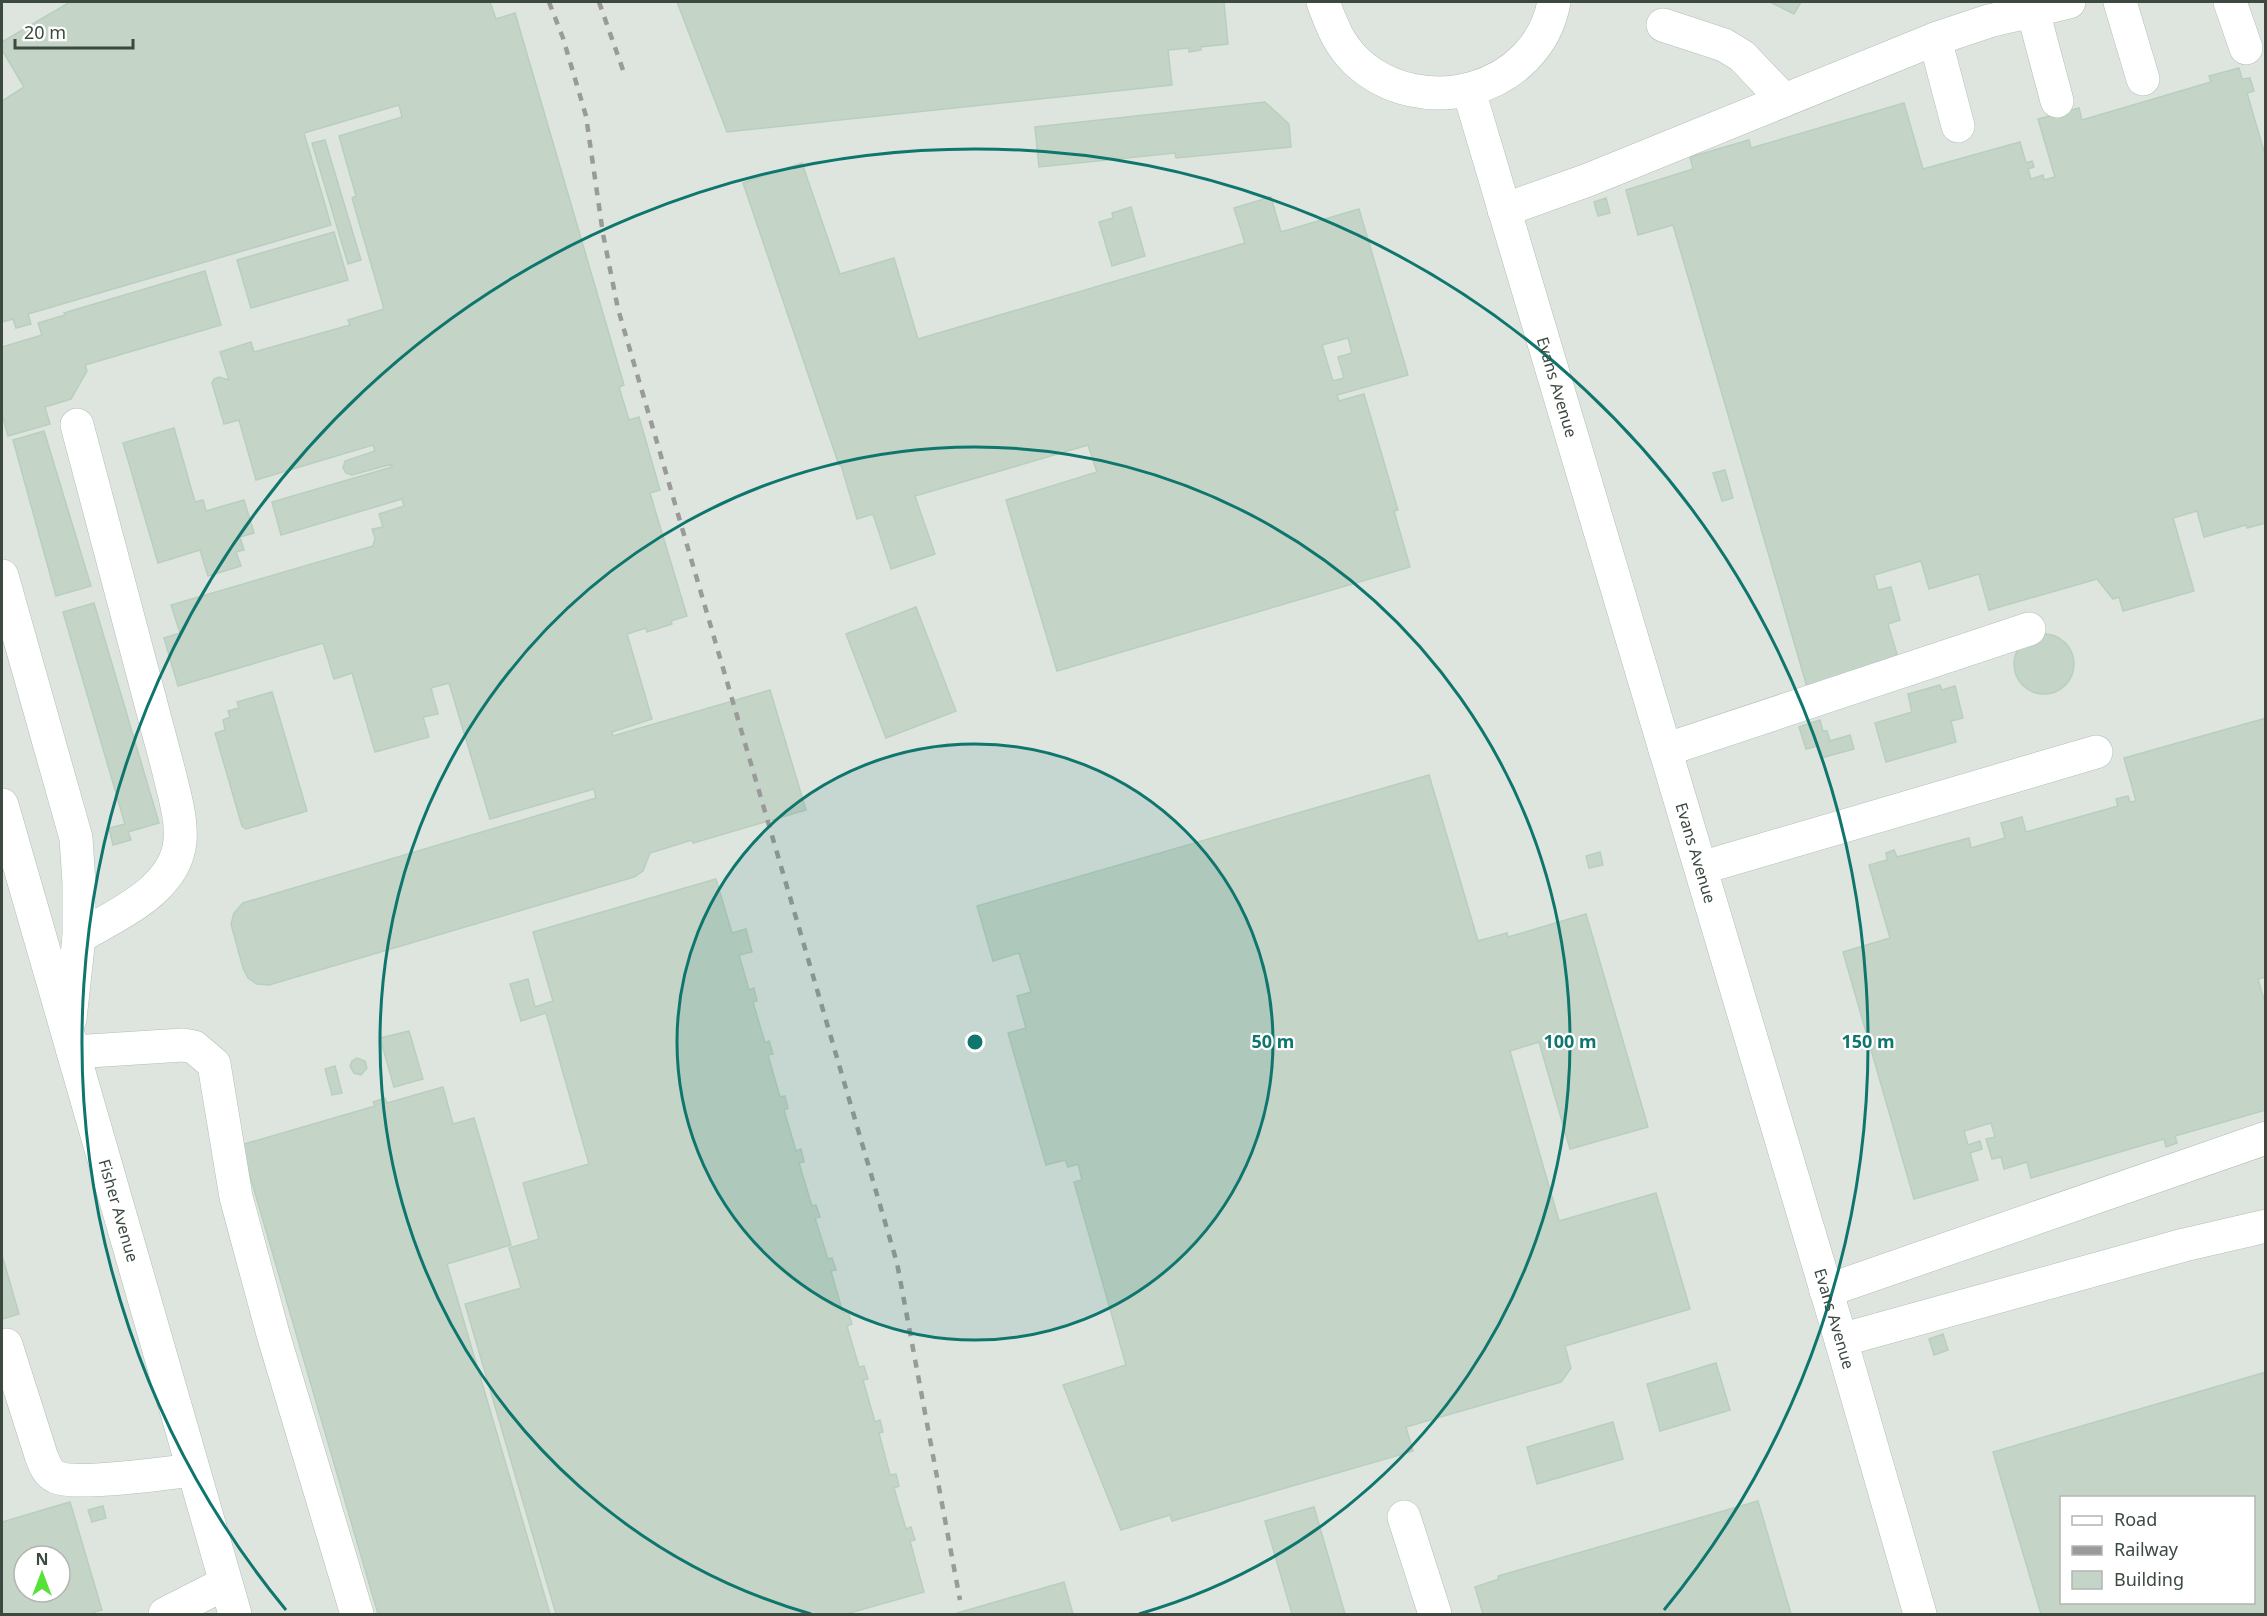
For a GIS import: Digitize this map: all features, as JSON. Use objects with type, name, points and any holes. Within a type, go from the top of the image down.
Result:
[{"type":"lane","points":[[1323,2],[1335,34],[1356,61],[1390,84],[1423,93],[1469,91],[1504,75],[1532,50],[1551,17],[1554,2]]},
{"type":"lane","points":[[1504,210],[1588,180],[1935,39],[1994,11],[2033,11],[2069,2]]},
{"type":"lane","points":[[2120,2],[2143,79]]},
{"type":"lane","points":[[2230,2],[2246,48]]},
{"type":"lane","points":[[2033,11],[2057,101]]},
{"type":"lane","points":[[1663,25],[1724,45],[1742,56],[1784,100]]},
{"type":"lane","points":[[1935,39],[1958,126]]},
{"type":"lane","name":"Evans Avenue","points":[[1469,91],[1841,1340],[1920,1614]]},
{"type":"lane","points":[[77,425],[180,820],[180,842],[171,870],[134,904],[79,937]]},
{"type":"lane","points":[[2,576],[76,838],[79,937],[71,1044],[183,1045],[195,1047],[214,1064],[236,1197],[273,1334],[357,1614]]},
{"type":"lane","points":[[1665,750],[2029,629]]},
{"type":"lane","points":[[1701,868],[2096,752]]},
{"type":"lane","name":"Fisher Avenue","points":[[2,805],[13,883],[71,1044],[235,1614]]},
{"type":"lane","points":[[1826,1291],[2265,1138]]},
{"type":"lane","points":[[1841,1340],[2184,1245],[2265,1226]]},
{"type":"lane","points":[[6,1345],[41,1455],[48,1471],[56,1478],[76,1481],[192,1470]]},
{"type":"lane","points":[[1404,1517],[1434,1614]]},
{"type":"lane","points":[[165,1614],[226,1583]]},
{"type":"shaded area","points":[[2,2],[2265,2],[2265,1614],[2,1614]]},
{"type":"building","points":[[70,2],[490,2],[496,19],[515,13],[624,385],[619,387],[629,420],[639,417],[660,490],[650,493],[687,616],[671,621],[672,624],[647,632],[646,628],[627,634],[652,719],[612,732],[613,736],[770,690],[806,810],[650,853],[643,871],[634,877],[269,985],[257,984],[248,978],[231,924],[234,913],[243,903],[596,798],[594,789],[490,819],[449,683],[431,688],[438,714],[423,717],[429,737],[375,752],[352,673],[334,679],[323,643],[178,686],[164,638],[180,633],[171,605],[373,546],[375,538],[372,529],[383,527],[379,514],[404,506],[402,499],[281,535],[272,502],[392,467],[392,464],[352,475],[346,473],[343,468],[345,461],[375,451],[373,445],[256,480],[239,420],[224,424],[212,383],[219,377],[229,380],[220,352],[251,342],[254,352],[350,325],[348,320],[384,309],[352,198],[356,196],[339,136],[402,117],[399,105],[304,133],[331,225],[28,314],[31,324],[16,328],[13,319],[2,322],[2,101],[24,87],[2,50],[2,42]]},
{"type":"building","points":[[677,2],[1224,2],[1228,44],[1200,47],[1201,50],[1189,52],[1189,48],[1168,50],[1172,85],[727,132]]},
{"type":"building","points":[[1770,2],[1801,2],[1794,14]]},
{"type":"building","points":[[2239,68],[2242,79],[2250,78],[2254,91],[2247,93],[2266,158],[2266,523],[2247,528],[2246,525],[2204,537],[2197,511],[2173,518],[2194,591],[2123,611],[2119,597],[2113,599],[2097,579],[1989,610],[1979,574],[1929,589],[1921,561],[1874,575],[1878,590],[1891,587],[1900,620],[1888,624],[1899,661],[1807,687],[1673,225],[1638,235],[1626,190],[1693,169],[1690,157],[1749,140],[1751,148],[1904,103],[1923,169],[2020,142],[2026,163],[2032,161],[2034,167],[2028,169],[2031,179],[2043,175],[2044,180],[2055,177],[2038,119],[2079,108],[2082,120],[2211,82],[2209,76]]},
{"type":"building","points":[[1265,102],[1289,124],[1291,147],[1176,158],[1175,153],[1039,167],[1035,127]]},
{"type":"building","points":[[325,140],[361,260],[348,264],[312,143]]},
{"type":"building","points":[[802,163],[840,274],[894,258],[918,339],[1245,243],[1234,208],[1271,197],[1281,232],[1359,209],[1408,375],[1337,395],[1339,401],[1364,394],[1398,510],[1394,511],[1410,567],[1057,671],[1006,500],[1097,472],[1088,445],[915,496],[935,554],[891,569],[873,514],[857,519],[841,465],[839,465],[743,183]],"holes":[[[1348,338],[1352,353],[1338,357],[1344,378],[1333,381],[1322,345]]]},
{"type":"building","points":[[1606,198],[1610,213],[1598,216],[1594,202]]},
{"type":"building","points":[[1131,207],[1145,256],[1112,266],[1099,222],[1113,218],[1112,213]]},
{"type":"building","points":[[334,232],[348,280],[251,308],[237,260]]},
{"type":"building","points":[[205,271],[221,325],[85,365],[87,371],[71,399],[45,407],[50,424],[8,436],[2,414],[2,347],[42,335],[38,323],[65,315],[64,313]]},
{"type":"building","points":[[174,428],[195,502],[203,500],[206,511],[244,500],[254,533],[240,537],[244,550],[236,552],[241,566],[208,576],[200,550],[158,563],[123,443]]},
{"type":"building","points":[[44,431],[91,586],[56,596],[13,440]]},
{"type":"building","points":[[1725,470],[1733,498],[1722,501],[1713,473]]},
{"type":"building","points":[[94,603],[159,823],[128,832],[131,840],[113,845],[109,828],[125,824],[63,612]]},
{"type":"building","points":[[916,607],[956,711],[886,738],[846,634]]},
{"type":"building","points":[[2044,634],[2065,643],[2074,664],[2065,685],[2044,694],[2023,685],[2014,664],[2023,643]]},
{"type":"building","points":[[1940,685],[1942,690],[1955,686],[1963,718],[1951,721],[1956,742],[1886,762],[1875,723],[1912,712],[1908,694]]},
{"type":"building","points":[[272,692],[307,811],[246,829],[242,826],[215,733],[225,730],[223,720],[230,717],[228,711],[239,708],[237,702]]},
{"type":"building","points":[[2266,718],[2266,977],[2258,979],[2266,1006],[2266,1110],[2175,1136],[2177,1143],[2166,1147],[2164,1139],[2031,1178],[2027,1162],[2004,1169],[2001,1157],[1992,1159],[1986,1139],[1995,1137],[1991,1123],[1964,1131],[1968,1145],[1980,1141],[1982,1149],[1970,1153],[1978,1180],[1914,1199],[1843,952],[1890,938],[1869,865],[1887,860],[1886,853],[1894,850],[1897,857],[1969,838],[1971,848],[2005,838],[2001,823],[2022,817],[2026,832],[2118,806],[2116,799],[2128,796],[2130,802],[2136,801],[2124,758]]},
{"type":"building","points":[[1820,720],[1823,731],[1827,731],[1830,741],[1850,735],[1854,749],[1821,758],[1817,746],[1806,749],[1799,727]]},
{"type":"building","points":[[1429,775],[1478,941],[1507,933],[1508,937],[1586,914],[1648,1127],[1570,1149],[1539,1042],[1510,1051],[1559,1221],[1656,1193],[1690,1309],[1565,1346],[1571,1368],[1561,1382],[1406,1427],[1413,1451],[1172,1521],[1170,1515],[1121,1530],[1063,1385],[1126,1365],[1074,1182],[1082,1180],[1078,1164],[1068,1167],[1065,1160],[1046,1165],[1008,1033],[1026,1028],[1017,996],[1031,992],[1019,953],[993,961],[977,906]]},
{"type":"building","points":[[1600,852],[1603,865],[1589,868],[1586,856]]},
{"type":"building","points":[[716,879],[732,933],[746,929],[752,952],[739,955],[749,990],[754,988],[757,1001],[753,1002],[765,1043],[769,1041],[773,1054],[768,1055],[780,1097],[785,1096],[788,1108],[784,1110],[796,1151],[801,1149],[804,1162],[799,1163],[812,1206],[816,1205],[820,1217],[815,1218],[828,1259],[832,1258],[836,1270],[831,1271],[843,1313],[848,1312],[852,1324],[847,1326],[859,1367],[864,1366],[868,1379],[863,1380],[875,1422],[880,1420],[883,1432],[879,1433],[890,1475],[896,1474],[899,1486],[894,1488],[906,1529],[911,1527],[915,1540],[910,1541],[924,1592],[846,1614],[556,1614],[465,1304],[521,1288],[509,1248],[539,1239],[523,1183],[589,1164],[546,1013],[521,1021],[510,984],[528,979],[535,1007],[553,1001],[533,932]]},
{"type":"building","points":[[409,1031],[423,1079],[394,1087],[380,1038]]},
{"type":"building","points":[[357,1058],[365,1061],[367,1068],[361,1075],[354,1073],[350,1066]]},
{"type":"building","points":[[335,1066],[342,1093],[332,1095],[325,1069]]},
{"type":"building","points":[[443,1087],[453,1124],[474,1118],[511,1245],[447,1264],[550,1614],[378,1614],[241,1145],[375,1106],[373,1102],[385,1098],[387,1103]]},
{"type":"building","points":[[2,1255],[19,1314],[2,1319]]},
{"type":"building","points":[[1943,1334],[1948,1350],[1934,1355],[1929,1339]]},
{"type":"building","points":[[1716,1363],[1730,1410],[1660,1431],[1647,1384]]},
{"type":"building","points":[[2266,1372],[2266,1614],[2041,1614],[1993,1452]]},
{"type":"building","points":[[1613,1422],[1623,1459],[1537,1484],[1527,1447]]},
{"type":"building","points":[[1758,1501],[1791,1614],[1483,1614],[1475,1587],[1499,1579],[1498,1576]]},
{"type":"building","points":[[70,1502],[102,1610],[88,1614],[2,1614],[2,1522]]},
{"type":"building","points":[[103,1506],[106,1518],[92,1522],[88,1510]]},
{"type":"building","points":[[1314,1507],[1345,1614],[1292,1614],[1265,1521]]},
{"type":"building","points":[[1064,1582],[1073,1614],[954,1614]]},
{"type":"railway","points":[[549,2],[563,38],[586,116],[603,234],[618,309],[897,1263],[960,1600]]},
{"type":"railway","points":[[599,2],[623,70]]}]
